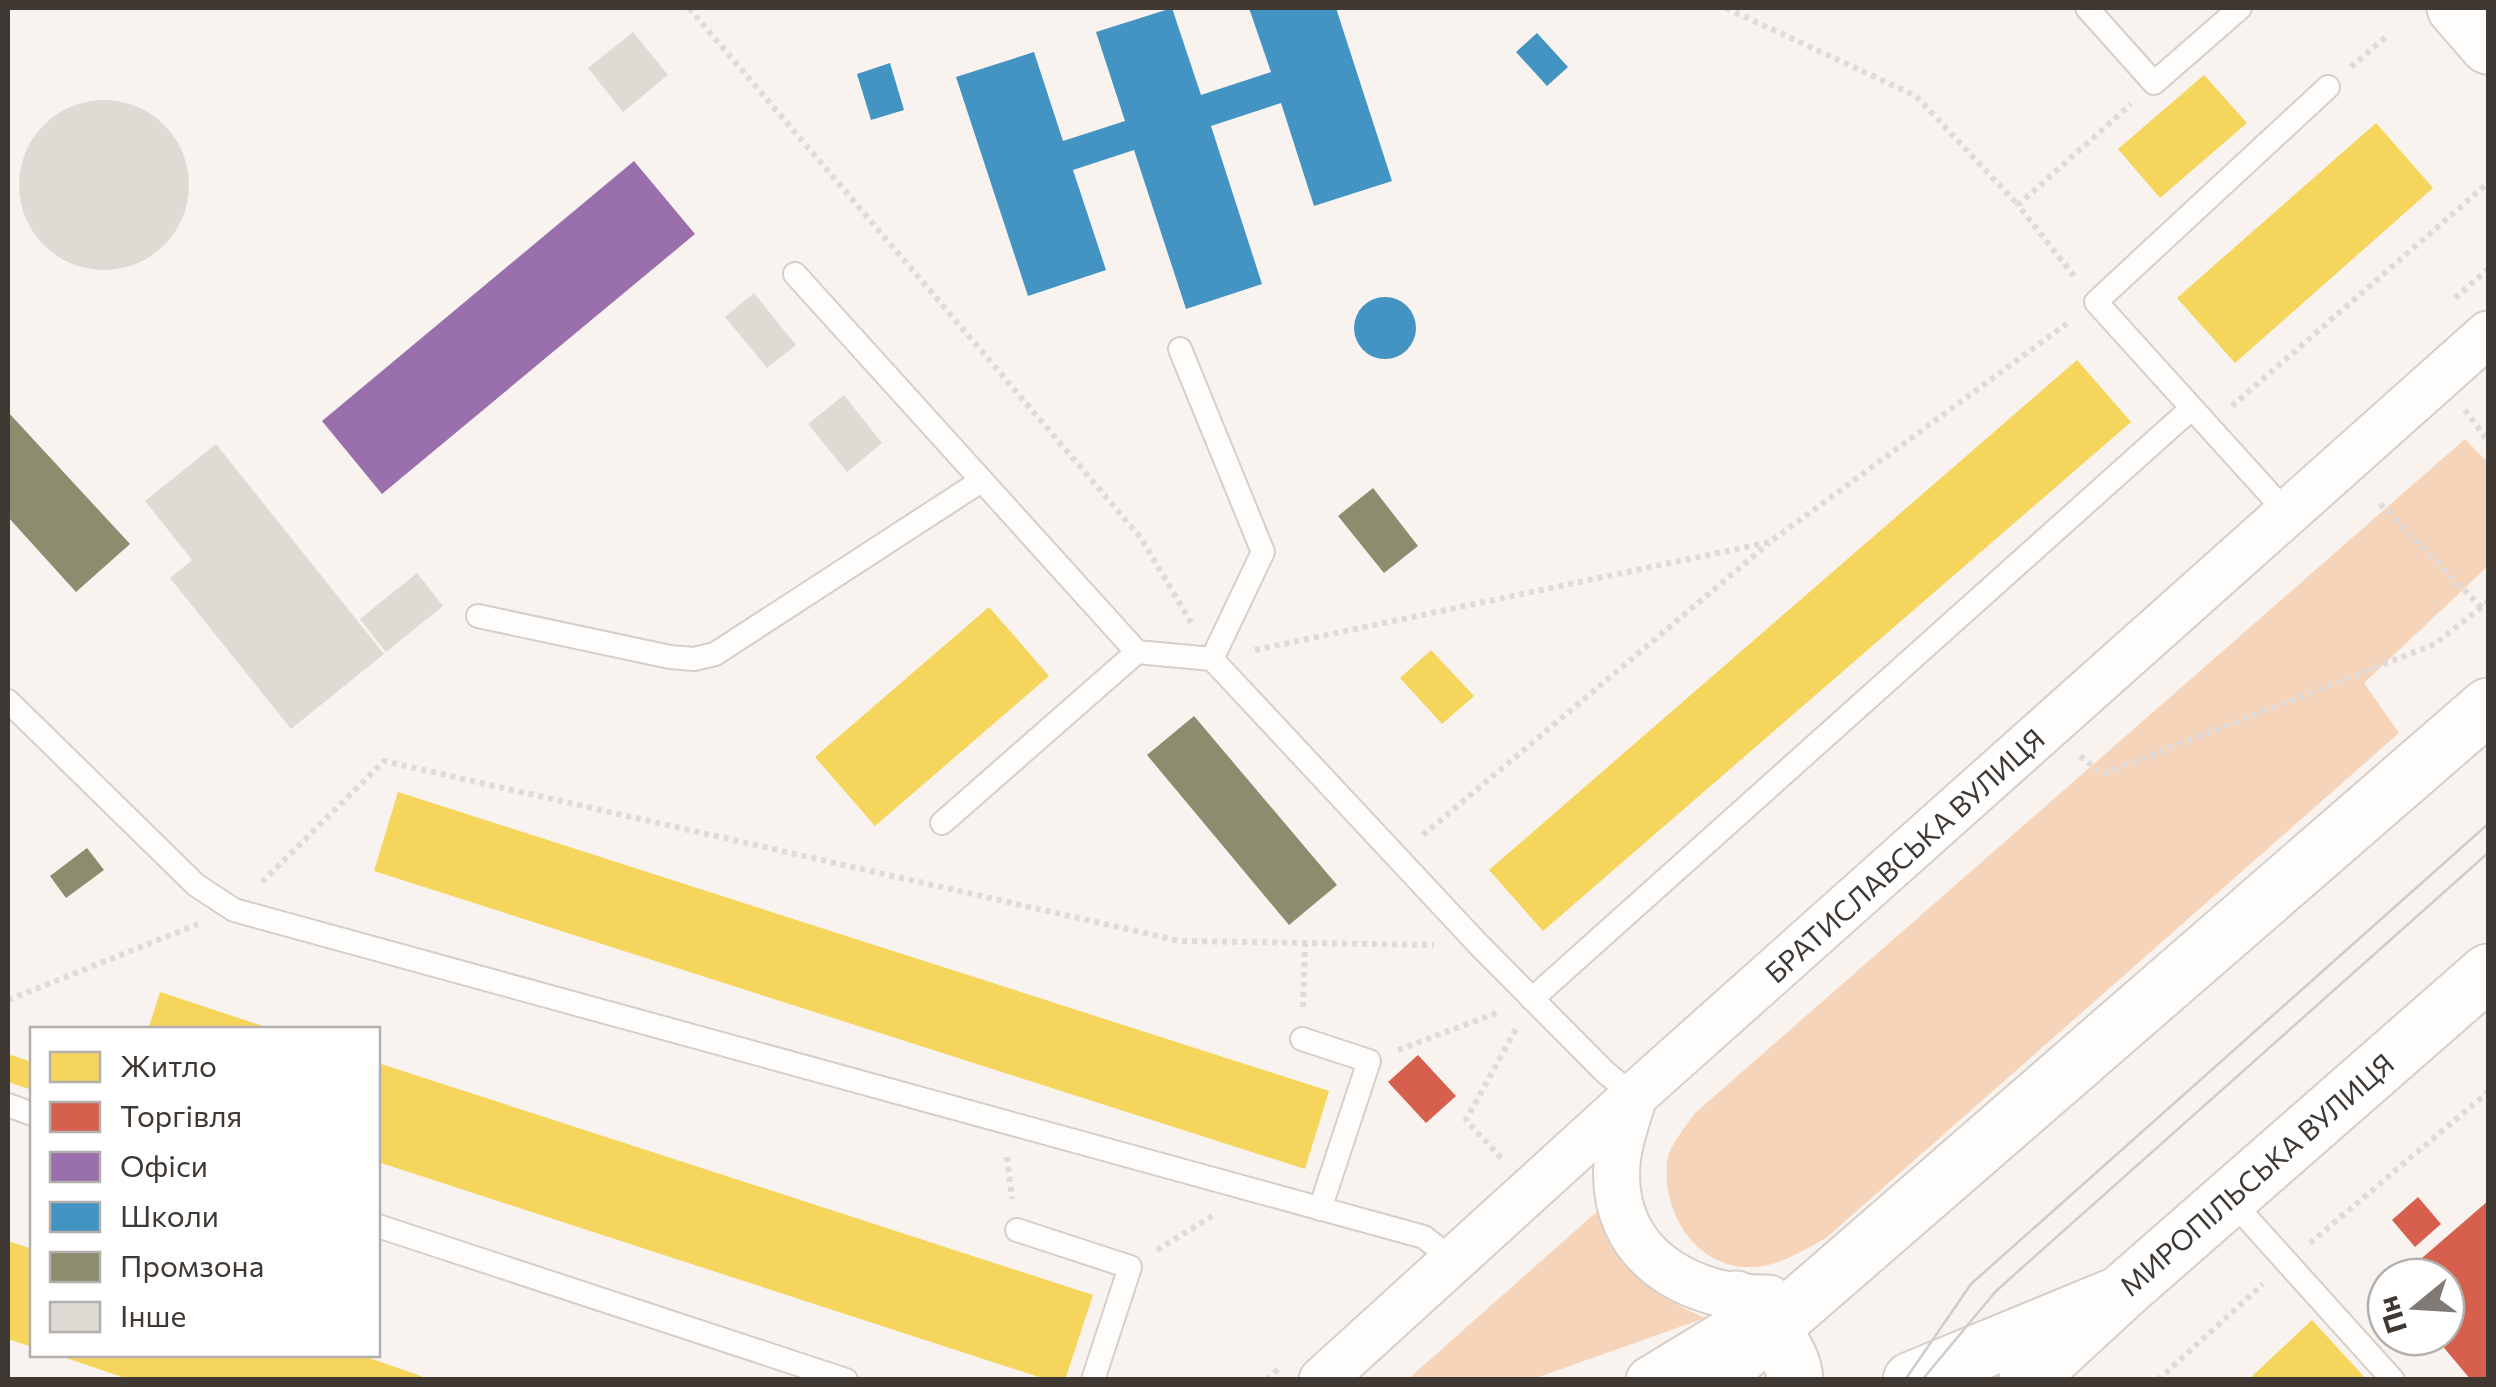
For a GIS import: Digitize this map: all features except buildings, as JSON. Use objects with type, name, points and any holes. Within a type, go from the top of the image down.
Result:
[{"type":"main road","points":[[2455,8],[2488,46]]},
{"type":"main road","points":[[1712,1380],[1767,1310],[2488,706]]},
{"type":"main road","name":"МИРОПІЛЬСЬКА ВУЛИЦЯ","points":[[2027,1380],[2488,972]]},
{"type":"main road","points":[[1910,1380],[2120,1294]]},
{"type":"main road","points":[[1767,1310],[1794,1368],[1795,1380]]},
{"type":"street","name":"БРАТИСЛАВСЬКА ВУЛИЦЯ","points":[[1322,1380],[1634,1096],[2488,334]]},
{"type":"street","points":[[1634,1096],[1616,1163],[1620,1214],[1645,1254],[1686,1284],[1767,1310]]},
{"type":"street","points":[[1649,1380],[1767,1310]]},
{"type":"lane","points":[[2088,8],[2154,82],[2240,8]]},
{"type":"lane","points":[[2288,513],[2096,302],[2328,88]]},
{"type":"lane","points":[[795,274],[1137,652],[1212,659],[1480,946],[1604,1072],[1634,1096]]},
{"type":"lane","points":[[1180,349],[1263,552],[1212,659]]},
{"type":"lane","points":[[1532,999],[2192,408]]},
{"type":"lane","points":[[478,616],[694,660],[715,654],[981,481]]},
{"type":"lane","points":[[942,824],[1137,652]]},
{"type":"lane","points":[[8,701],[196,885],[234,910],[1424,1237],[1454,1261]]},
{"type":"lane","points":[[1302,1040],[1369,1061],[1320,1208]]},
{"type":"lane","points":[[2229,1198],[2393,1380]]},
{"type":"lane","points":[[380,1227],[846,1380]]},
{"type":"lane","points":[[1017,1230],[1130,1267],[1093,1380]]},
{"type":"path","points":[[689,8],[1141,538],[1212,659],[1770,542]]},
{"type":"path","points":[[1398,855],[1770,542],[2096,302],[2018,206],[1916,96],[1726,8]]},
{"type":"path","points":[[2328,88],[2388,36]]},
{"type":"path","points":[[2018,206],[2154,82]]},
{"type":"path","points":[[2208,426],[2488,184]]},
{"type":"path","points":[[2473,420],[2488,441]]},
{"type":"path","points":[[2380,504],[2482,608]]},
{"type":"path","points":[[8,1000],[234,910],[384,761],[1180,941],[1480,946]]},
{"type":"path","points":[[1302,1040],[1305,943]]},
{"type":"path","points":[[1369,1061],[1532,999]]},
{"type":"path","points":[[1505,1162],[1466,1120],[1532,999]]},
{"type":"path","points":[[2158,1380],[2488,1092]]},
{"type":"path","points":[[1002,1121],[1017,1230]]},
{"type":"path","points":[[1130,1267],[1253,1190]]},
{"type":"shaded area","points":[[2465,439],[2488,463],[2488,566],[2364,683],[2399,733],[1826,1238],[1782,1261],[1754,1267],[1716,1259],[1700,1249],[1677,1219],[1667,1182],[1671,1150],[1694,1114]]},
{"type":"shaded area","points":[[1601,1208],[1620,1249],[1639,1276],[1665,1298],[1705,1318],[1533,1379],[1407,1380]]},
{"type":"tram line","points":[[1905,1380],[1971,1284],[2488,824]]},
{"type":"tram line","points":[[1922,1380],[1996,1291],[2488,853]]}]
